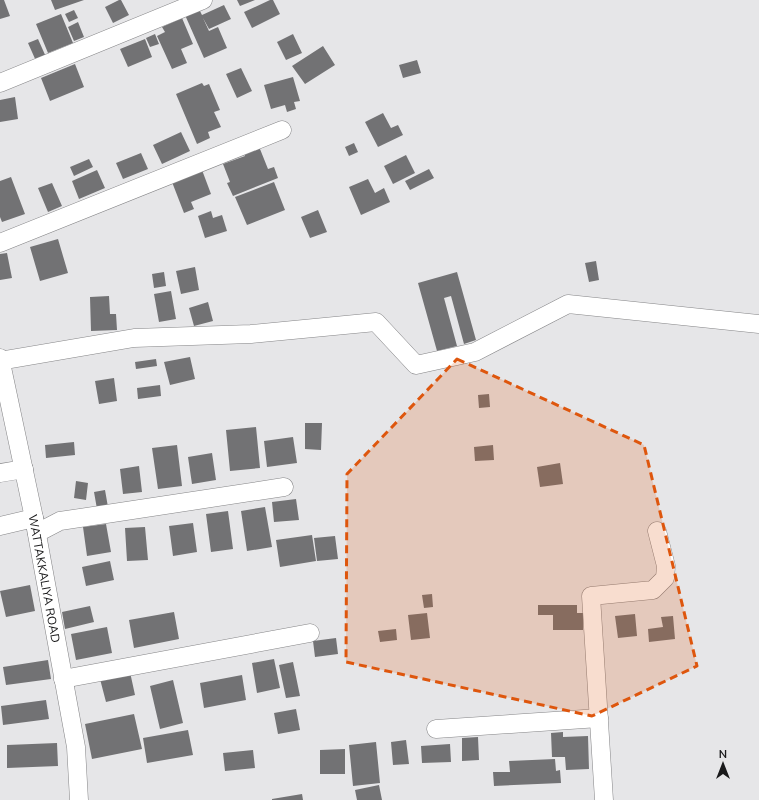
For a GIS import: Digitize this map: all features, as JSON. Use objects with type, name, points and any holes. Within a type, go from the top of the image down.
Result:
[{"type":"street","points":[[0,83],[203,0]]},
{"type":"street","points":[[0,243],[282,130]]},
{"type":"street","points":[[0,361],[134,338],[252,334],[376,322],[416,365],[475,352],[568,304],[759,324]]},
{"type":"street","name":"WATTAKKALIYA ROAD","points":[[0,358],[24,469],[76,747],[79,800]]},
{"type":"street","points":[[0,473],[24,469]]},
{"type":"street","points":[[0,526],[35,526],[284,487]]},
{"type":"street","points":[[604,800],[591,596],[653,590],[665,578],[666,572],[666,566],[657,531]]},
{"type":"street","points":[[63,679],[310,632]]},
{"type":"street","points":[[436,729],[599,718]]},
{"type":"highlighted area","points":[[457,359],[644,445],[697,666],[592,716],[346,662],[347,474]]},
{"type":"building","points":[[0,0],[4,0],[10,16],[0,19]]},
{"type":"building","points":[[51,0],[84,0],[55,10]]},
{"type":"building","points":[[121,0],[129,15],[113,23],[105,7]]},
{"type":"building","points":[[237,0],[255,0],[240,6]]},
{"type":"building","points":[[273,0],[280,14],[252,28],[244,12]]},
{"type":"building","points":[[224,5],[231,19],[209,29],[203,18],[209,31],[218,27],[227,48],[204,58],[185,15],[199,9],[202,15]]},
{"type":"building","points":[[74,10],[78,18],[69,22],[65,14]]},
{"type":"building","points":[[61,14],[73,43],[48,53],[36,24]]},
{"type":"building","points":[[182,18],[193,44],[181,49],[187,63],[172,69],[157,36],[165,32],[162,27]]},
{"type":"building","points":[[78,22],[84,37],[74,41],[68,27]]},
{"type":"building","points":[[155,34],[159,44],[150,47],[146,38]]},
{"type":"building","points":[[293,34],[302,53],[286,60],[277,42]]},
{"type":"building","points":[[38,39],[46,57],[36,61],[28,43]]},
{"type":"building","points":[[145,39],[152,57],[128,67],[120,49]]},
{"type":"building","points":[[323,46],[335,65],[305,84],[292,66]]},
{"type":"building","points":[[417,60],[421,73],[403,78],[399,65]]},
{"type":"building","points":[[75,64],[84,87],[50,101],[41,78]]},
{"type":"building","points":[[241,68],[252,91],[237,98],[226,74]]},
{"type":"building","points":[[293,77],[300,101],[294,102],[296,109],[287,112],[285,105],[271,109],[264,85]]},
{"type":"building","points":[[202,83],[204,86],[209,84],[220,110],[214,112],[221,127],[208,132],[210,138],[197,144],[176,94]]},
{"type":"building","points":[[15,97],[18,119],[0,122],[0,100]]},
{"type":"building","points":[[383,113],[391,128],[398,125],[403,135],[378,147],[365,122]]},
{"type":"building","points":[[181,132],[190,151],[162,164],[153,145]]},
{"type":"building","points":[[354,143],[358,152],[349,156],[345,147]]},
{"type":"building","points":[[258,144],[268,169],[274,167],[278,178],[233,196],[227,183],[230,182],[223,164],[245,156],[243,150]]},
{"type":"building","points":[[141,153],[148,169],[123,179],[116,163]]},
{"type":"building","points":[[406,155],[415,173],[393,184],[384,166]]},
{"type":"building","points":[[89,159],[93,167],[74,176],[70,167]]},
{"type":"building","points":[[429,169],[434,178],[410,190],[405,181]]},
{"type":"building","points":[[97,170],[105,188],[79,199],[72,181]]},
{"type":"building","points":[[202,170],[211,194],[191,202],[194,209],[184,213],[172,182]]},
{"type":"building","points":[[11,177],[25,214],[2,222],[0,217],[0,181]]},
{"type":"building","points":[[368,179],[375,193],[384,188],[390,202],[361,215],[349,187]]},
{"type":"building","points":[[274,182],[285,210],[247,225],[235,197]]},
{"type":"building","points":[[52,183],[62,206],[48,212],[38,188]]},
{"type":"building","points":[[318,210],[327,232],[310,238],[301,217]]},
{"type":"building","points":[[211,211],[213,218],[222,215],[227,231],[205,238],[198,216]]},
{"type":"building","points":[[58,239],[68,273],[40,281],[30,247]]},
{"type":"building","points":[[7,253],[12,278],[0,280],[0,254]]},
{"type":"building","points":[[596,261],[599,280],[589,282],[585,263]]},
{"type":"building","points":[[195,267],[199,290],[181,294],[176,271]]},
{"type":"building","points":[[164,272],[166,286],[154,288],[152,274]]},
{"type":"building","points":[[457,272],[476,340],[464,344],[451,296],[444,298],[457,346],[437,351],[418,283]]},
{"type":"building","points":[[171,291],[176,319],[159,322],[154,294]]},
{"type":"building","points":[[109,296],[110,314],[116,314],[117,330],[91,331],[90,297]]},
{"type":"building","points":[[208,302],[213,321],[194,326],[189,308]]},
{"type":"building","points":[[190,357],[195,379],[170,385],[164,362]]},
{"type":"building","points":[[156,359],[157,366],[136,369],[135,362]]},
{"type":"building","points":[[114,378],[117,401],[99,404],[95,381]]},
{"type":"building","points":[[160,385],[161,396],[138,399],[137,388]]},
{"type":"building","points":[[489,394],[490,407],[479,408],[478,395]]},
{"type":"building","points":[[305,423],[322,423],[321,450],[305,449]]},
{"type":"building","points":[[256,427],[260,468],[230,471],[226,430]]},
{"type":"building","points":[[293,437],[297,463],[267,467],[264,441]]},
{"type":"building","points":[[74,442],[75,455],[46,458],[45,445]]},
{"type":"building","points":[[177,445],[182,486],[158,489],[152,448]]},
{"type":"building","points":[[493,445],[494,460],[475,461],[474,447]]},
{"type":"building","points":[[212,453],[216,480],[192,484],[188,457]]},
{"type":"building","points":[[560,463],[563,484],[540,487],[537,467]]},
{"type":"building","points":[[139,466],[142,492],[123,494],[120,469]]},
{"type":"building","points":[[76,481],[88,483],[86,500],[74,498]]},
{"type":"building","points":[[105,490],[108,507],[97,509],[94,492]]},
{"type":"building","points":[[296,499],[299,520],[274,522],[272,502]]},
{"type":"building","points":[[265,507],[272,547],[247,551],[241,511]]},
{"type":"building","points":[[228,511],[233,549],[211,552],[206,514]]},
{"type":"building","points":[[193,523],[197,552],[173,556],[169,526]]},
{"type":"building","points":[[106,524],[111,552],[87,556],[83,527]]},
{"type":"building","points":[[145,527],[148,560],[127,561],[125,528]]},
{"type":"building","points":[[312,535],[316,561],[280,567],[276,540]]},
{"type":"building","points":[[335,536],[338,559],[317,561],[314,538]]},
{"type":"building","points":[[110,561],[114,580],[86,586],[82,567]]},
{"type":"building","points":[[30,585],[35,611],[6,617],[0,591]]},
{"type":"building","points":[[432,594],[433,607],[424,608],[422,595]]},
{"type":"building","points":[[538,605],[577,605],[577,613],[583,613],[583,630],[553,630],[553,615],[538,615]]},
{"type":"building","points":[[90,606],[94,622],[65,629],[62,612]]},
{"type":"building","points":[[174,612],[179,639],[134,648],[129,620]]},
{"type":"building","points":[[427,613],[430,638],[411,640],[408,615]]},
{"type":"building","points":[[635,614],[637,636],[618,638],[615,616]]},
{"type":"building","points":[[673,616],[675,639],[649,642],[648,629],[663,627],[661,617]]},
{"type":"building","points":[[107,627],[112,653],[76,660],[71,634]]},
{"type":"building","points":[[396,629],[397,640],[380,642],[378,631]]},
{"type":"building","points":[[336,638],[338,654],[315,657],[313,641]]},
{"type":"building","points":[[274,659],[280,688],[257,693],[252,663]]},
{"type":"building","points":[[48,660],[51,679],[6,685],[3,667]]},
{"type":"building","points":[[293,662],[300,696],[286,698],[279,665]]},
{"type":"building","points":[[130,672],[135,695],[106,702],[100,679]]},
{"type":"building","points":[[242,675],[246,700],[204,708],[200,683]]},
{"type":"building","points":[[173,680],[183,723],[160,729],[150,686]]},
{"type":"building","points":[[46,700],[49,719],[3,725],[1,706]]},
{"type":"building","points":[[296,709],[300,730],[278,734],[274,713]]},
{"type":"building","points":[[134,714],[142,749],[92,759],[85,724]]},
{"type":"building","points":[[188,730],[193,755],[147,763],[143,738]]},
{"type":"building","points":[[563,732],[563,737],[588,736],[589,769],[566,770],[565,757],[552,757],[551,733]]},
{"type":"building","points":[[478,737],[479,760],[462,761],[462,738]]},
{"type":"building","points":[[406,740],[409,764],[393,765],[391,742]]},
{"type":"building","points":[[376,742],[380,783],[353,786],[349,745]]},
{"type":"building","points":[[57,743],[58,766],[7,768],[7,745]]},
{"type":"building","points":[[450,744],[451,762],[422,763],[421,746]]},
{"type":"building","points":[[345,749],[345,774],[320,774],[320,750]]},
{"type":"building","points":[[253,750],[255,768],[225,771],[223,753]]},
{"type":"building","points":[[555,759],[556,771],[560,770],[561,783],[494,786],[493,772],[510,772],[509,761]]},
{"type":"building","points":[[379,785],[382,800],[357,800],[355,790]]},
{"type":"building","points":[[302,794],[303,800],[272,800],[272,799]]}]
